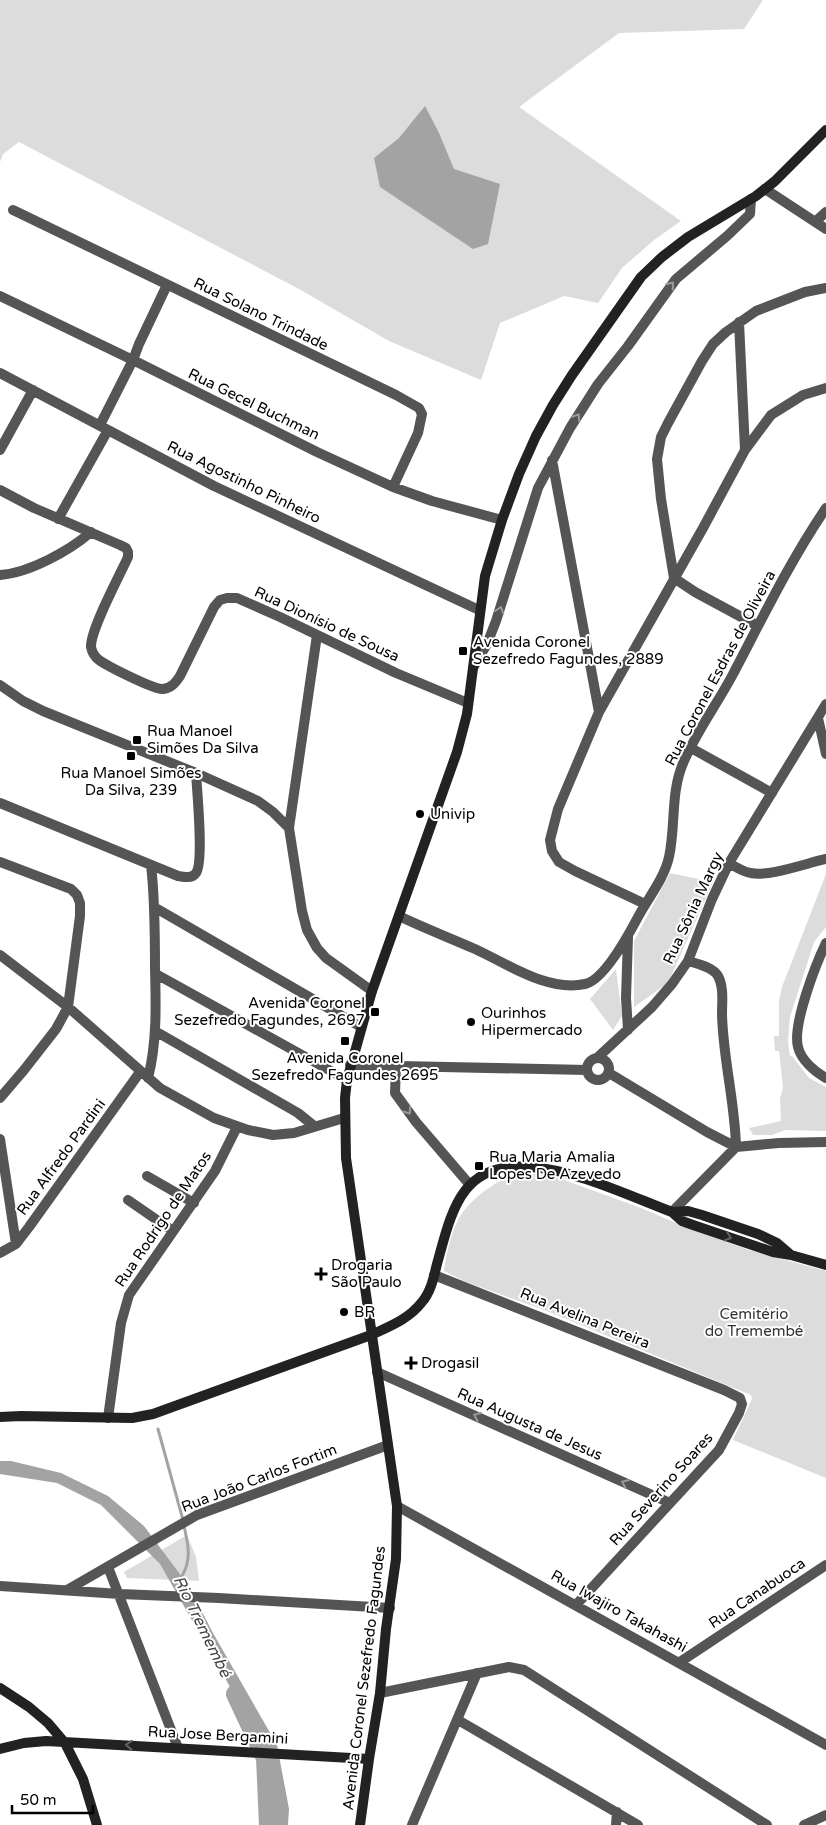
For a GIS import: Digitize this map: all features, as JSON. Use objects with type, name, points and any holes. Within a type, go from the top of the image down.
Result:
[{"type":"main road","name":"Avenida Coronel Sezefredo Fagundes","points":[[360,1825],[380,1693],[396,1559],[397,1506],[346,1158],[344,1118],[350,1065],[372,991],[454,760],[468,703],[485,576],[502,520],[536,436],[572,375],[641,277],[662,257],[688,237],[765,189],[826,130]]},
{"type":"main road","points":[[0,1417],[132,1418],[153,1414],[372,1335],[398,1322],[424,1301],[434,1275],[452,1212],[470,1184],[495,1170],[510,1166],[531,1166],[552,1170],[584,1179],[672,1212],[688,1211],[702,1215],[758,1234],[777,1243],[791,1255],[826,1265]]},
{"type":"main road","points":[[0,1688],[29,1707],[48,1723],[65,1743],[83,1779],[97,1825]]},
{"type":"main road","name":"Rua Jose Bergamini","points":[[0,1749],[24,1743],[46,1741],[369,1759]]},
{"type":"street","points":[[765,189],[826,229]]},
{"type":"street","points":[[472,670],[487,644],[496,621],[538,488],[552,460],[598,384],[628,346],[665,292],[686,270],[750,214],[751,199]]},
{"type":"street","name":"Rua Solano Trindade","points":[[13,210],[396,395],[419,408],[422,414],[418,434],[393,487]]},
{"type":"street","points":[[816,222],[826,212]]},
{"type":"street","points":[[58,519],[104,427],[138,344],[167,285]]},
{"type":"street","points":[[758,626],[695,592],[674,578],[660,491],[657,459],[658,448],[661,437],[713,344],[756,310],[805,292],[826,288]]},
{"type":"street","name":"Rua Gecel Buchman","points":[[0,296],[317,452],[393,487],[420,497],[502,520]]},
{"type":"street","points":[[739,322],[745,450]]},
{"type":"street","name":"Rua Agostinho Pinheiro","points":[[0,372],[214,486],[479,610]]},
{"type":"street","points":[[645,904],[575,872],[560,862],[552,851],[550,840],[558,809],[598,712],[745,450],[771,415],[803,395],[826,388]]},
{"type":"street","points":[[0,450],[33,390]]},
{"type":"street","points":[[552,460],[598,712]]},
{"type":"street","points":[[0,490],[34,508],[91,532]]},
{"type":"street","name":"Rua Coronel Esdras de Oliveira","points":[[399,916],[526,974],[552,983],[586,984],[598,976],[628,937],[659,881],[668,860],[671,845],[675,788],[684,762],[801,548],[826,508]]},
{"type":"street","points":[[0,575],[46,561],[67,550],[91,532]]},
{"type":"street","name":"Rua Dionísio de Sousa","points":[[91,532],[126,548],[128,557],[105,606],[93,637],[92,647],[98,659],[105,664],[151,686],[161,689],[174,685],[214,607],[220,600],[237,598],[396,673],[468,703]]},
{"type":"street","points":[[317,635],[290,828],[302,911],[307,930],[317,948],[326,958],[372,991]]},
{"type":"street","points":[[0,685],[23,701],[43,711],[196,773],[258,801],[290,828]]},
{"type":"street","name":"Rua Sônia Margy","points":[[587,1070],[590,1061],[597,1058],[628,1030],[672,984],[688,961],[712,899],[729,863],[826,704]]},
{"type":"street","points":[[818,718],[826,754]]},
{"type":"street","points":[[691,748],[772,793]]},
{"type":"street","points":[[0,803],[178,876],[191,877],[196,874],[199,860],[196,773]]},
{"type":"street","points":[[729,863],[740,870],[752,874],[766,874],[826,859]]},
{"type":"street","points":[[0,862],[71,889],[77,895],[80,903],[68,1008],[56,1028],[19,1077],[0,1098]]},
{"type":"street","points":[[144,1075],[155,1031],[156,974],[151,865]]},
{"type":"street","points":[[154,907],[361,1028]]},
{"type":"street","points":[[628,937],[626,1006],[628,1030]]},
{"type":"street","points":[[826,943],[799,1019],[797,1042],[798,1049],[804,1059],[812,1068],[826,1078]]},
{"type":"street","points":[[0,955],[68,1008],[160,1088],[199,1111],[237,1127],[260,1133],[282,1135],[344,1118]]},
{"type":"street","points":[[672,1212],[736,1147],[733,1108],[723,1038],[719,979],[708,968],[688,961]]},
{"type":"street","points":[[156,974],[347,1080]]},
{"type":"street","points":[[155,1031],[298,1113],[314,1126]]},
{"type":"street","points":[[350,1065],[587,1070],[590,1077],[596,1080],[604,1079],[609,1073],[609,1066],[607,1062],[597,1058]]},
{"type":"street","points":[[396,1066],[395,1093],[416,1122],[470,1184]]},
{"type":"street","points":[[609,1073],[707,1132],[736,1147],[779,1143],[826,1142]]},
{"type":"street","name":"Rua Alfredo Pardini","points":[[0,1253],[16,1244],[144,1075]]},
{"type":"street","name":"Rua Rodrigo de Matos","points":[[108,1418],[125,1306],[134,1287],[215,1171],[237,1127]]},
{"type":"street","points":[[0,1139],[16,1244]]},
{"type":"street","points":[[147,1176],[194,1203]]},
{"type":"street","points":[[128,1200],[173,1230]]},
{"type":"street","name":"Rua Avelina Pereira","points":[[434,1275],[724,1390]]},
{"type":"street","name":"Rua Augusta de Jesus","points":[[378,1372],[670,1503]]},
{"type":"street","name":"Rua Severino Soares","points":[[576,1605],[719,1450],[736,1422],[742,1404],[740,1398],[724,1390]]},
{"type":"street","name":"Rua João Carlos Fortim","points":[[66,1591],[197,1514],[388,1445]]},
{"type":"street","name":"Rua Iwajiro Takahashi","points":[[397,1506],[826,1745]]},
{"type":"street","points":[[112,1565],[120,1594],[178,1748]]},
{"type":"street","name":"Rua Canabuoca","points":[[680,1662],[826,1565]]},
{"type":"street","points":[[0,1586],[390,1608]]},
{"type":"street","points":[[380,1693],[509,1667],[524,1670],[767,1825]]},
{"type":"street","points":[[412,1825],[477,1673]]},
{"type":"street","points":[[458,1720],[638,1825]]},
{"type":"street","points":[[616,1825],[617,1812]]},
{"type":"street","points":[[804,1825],[826,1815]]},
{"type":"green space","points":[[0,0],[763,0],[744,29],[619,33],[519,107],[681,221],[654,240],[622,268],[598,303],[564,296],[500,323],[481,380],[389,341],[299,289],[19,142],[3,154],[0,162]]},
{"type":"green space","points":[[670,873],[713,882],[668,983],[634,1007],[634,941]]},
{"type":"green space","points":[[826,874],[826,927],[814,942],[790,1017],[788,1042],[790,1056],[792,1056],[809,1078],[826,1087],[826,1131],[785,1130],[772,1135],[753,1135],[749,1128],[781,1121],[780,1099],[783,1087],[779,1051],[775,1051],[774,1036],[779,1036],[779,1001],[782,987]]},
{"type":"green space","points":[[616,969],[622,1016],[613,1030],[590,999]]},
{"type":"green space","name":"Cemitério do Tremembé","points":[[518,1174],[540,1174],[556,1177],[749,1250],[826,1271],[826,1478],[733,1440],[752,1399],[751,1395],[547,1311],[466,1282],[444,1271],[452,1234],[466,1208],[494,1184]]},
{"type":"green space","points":[[187,1535],[196,1557],[199,1581],[127,1578],[124,1572]]},
{"type":"water","points":[[425,106],[454,169],[500,184],[488,244],[473,249],[380,187],[374,158],[399,138]]},
{"type":"water","points":[[0,1461],[11,1461],[61,1473],[108,1496],[144,1526],[188,1585],[277,1745],[289,1809],[288,1825],[271,1825],[260,1746],[250,1722],[160,1564],[101,1505],[57,1483],[0,1474]]},
{"type":"waterway","points":[[158,1429],[183,1520]]},
{"type":"waterway","points":[[182,1576],[188,1557],[188,1545],[184,1526]]},
{"type":"waterway","name":"Rio Tremembé","points":[[236,1694],[266,1758],[269,1825]]},
{"type":"place","name":"Avenida Coronel Sezefredo Fagundes, 2889","points":[[463,651]]},
{"type":"place","name":"Rua Manoel Simões Da Silva","points":[[137,740]]},
{"type":"place","name":"Rua Manoel Simões Da Silva, 239","points":[[131,756]]},
{"type":"place","name":"Univip","points":[[420,814]]},
{"type":"place","name":"Avenida Coronel Sezefredo Fagundes, 2697","points":[[375,1012]]},
{"type":"place","name":"Ourinhos Hipermercado","points":[[471,1022]]},
{"type":"place","name":"Avenida Coronel Sezefredo Fagundes 2695","points":[[345,1041]]},
{"type":"place","name":"Rua Maria Amalia Lopes De Azevedo","points":[[479,1166]]},
{"type":"place","name":"Drogaria São Paulo","points":[[321,1274]]},
{"type":"place","name":"BR","points":[[344,1312]]},
{"type":"place","name":"Drogasil","points":[[411,1363]]}]
